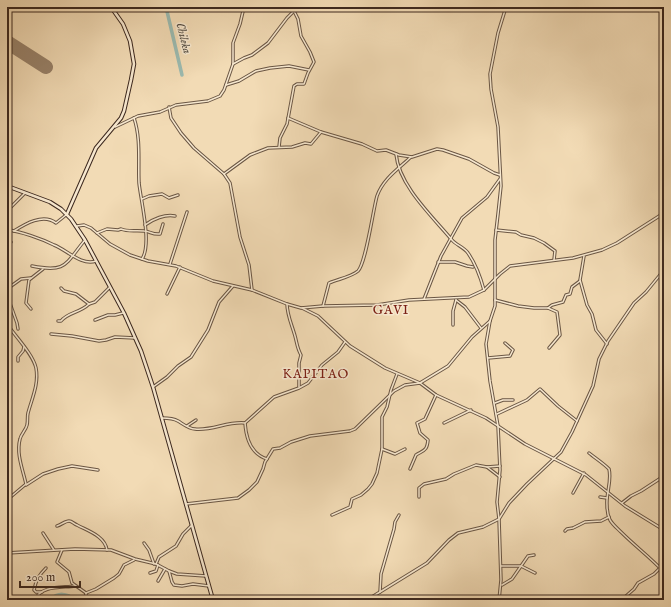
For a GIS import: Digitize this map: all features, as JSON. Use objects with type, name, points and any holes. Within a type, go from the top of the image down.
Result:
[{"type":"main road","points":[[67,214],[96,148],[121,118],[124,111],[134,64],[127,31],[111,7]]},
{"type":"main road","points":[[7,186],[50,202],[67,214],[77,226],[124,313],[153,387],[213,600]]},
{"type":"street","points":[[113,127],[142,115],[160,112],[170,107],[182,104],[212,100],[220,96],[226,85],[232,64],[233,43],[244,7]]},
{"type":"street","points":[[232,64],[252,55],[268,43],[287,18],[298,7]]},
{"type":"street","points":[[500,600],[501,566],[497,502],[500,477],[498,426],[490,381],[486,344],[495,300],[496,230],[500,204],[498,127],[491,90],[490,74],[498,33],[506,7]]},
{"type":"street","points":[[279,147],[280,138],[286,127],[294,86],[304,84],[309,70],[314,62],[301,36],[298,20],[294,11]]},
{"type":"street","points":[[226,85],[239,81],[258,70],[289,66],[309,70]]},
{"type":"street","points":[[170,107],[171,118],[180,133],[194,148],[224,174],[231,186],[240,237],[249,264],[252,290]]},
{"type":"street","points":[[134,118],[139,151],[139,185],[145,225],[146,250],[142,260]]},
{"type":"street","points":[[288,118],[321,132],[362,144],[377,151],[387,151],[411,157]]},
{"type":"street","points":[[224,174],[253,153],[268,148],[292,147],[305,143],[311,144],[321,132]]},
{"type":"street","points":[[323,306],[329,283],[357,272],[360,267],[377,197],[386,178],[411,157],[437,149],[444,150],[475,162],[500,175]]},
{"type":"street","points":[[396,154],[405,180],[417,198],[438,225],[468,253],[484,290]]},
{"type":"street","points":[[424,299],[438,262],[462,218],[489,196],[500,179]]},
{"type":"street","points":[[7,210],[24,193]]},
{"type":"street","points":[[142,199],[159,194],[164,194],[169,198],[178,195]]},
{"type":"street","points":[[170,264],[186,212]]},
{"type":"street","points":[[301,308],[377,305],[402,300],[456,299],[469,297],[484,290],[507,268],[513,265],[584,256],[617,244],[664,213]]},
{"type":"street","points":[[14,231],[35,220],[52,220],[56,223],[67,214]]},
{"type":"street","points":[[145,225],[152,220],[169,215],[175,216]]},
{"type":"street","points":[[97,233],[107,229],[122,229],[125,231],[145,230],[153,234],[160,234],[163,224]]},
{"type":"street","points":[[77,226],[84,225],[116,248],[142,260],[180,267],[213,281],[252,290],[301,308],[318,316],[345,342],[374,361],[397,374],[420,383],[436,395],[471,410],[507,431],[525,444],[584,473],[622,504],[664,530]]},
{"type":"street","points":[[7,230],[54,244],[86,262],[97,261]]},
{"type":"street","points":[[496,230],[516,232],[541,241],[555,251],[554,260]]},
{"type":"street","points":[[32,266],[43,269],[55,269],[67,264],[72,255],[85,240]]},
{"type":"street","points":[[7,245],[11,242]]},
{"type":"street","points":[[584,256],[580,281],[597,331],[607,344]]},
{"type":"street","points":[[438,262],[455,262],[467,266],[474,266]]},
{"type":"street","points":[[167,294],[180,267]]},
{"type":"street","points":[[7,289],[22,280],[31,278],[43,269]]},
{"type":"street","points":[[367,600],[427,563],[449,540],[458,534],[483,527],[499,519],[510,503],[527,484],[561,452],[593,386],[599,359],[607,344],[634,303],[645,294],[664,270]]},
{"type":"street","points":[[31,278],[28,284],[26,304],[31,309]]},
{"type":"street","points":[[548,308],[553,304],[563,302],[566,295],[570,294],[572,287],[580,281]]},
{"type":"street","points":[[153,387],[191,357],[208,330],[219,302],[233,286]]},
{"type":"street","points":[[58,321],[61,321],[69,313],[83,309],[89,304],[95,302],[110,287]]},
{"type":"street","points":[[61,288],[64,291],[76,294],[89,304]]},
{"type":"street","points":[[7,295],[18,329]]},
{"type":"street","points":[[453,325],[453,311],[456,299]]},
{"type":"street","points":[[456,299],[465,307],[481,329]]},
{"type":"street","points":[[495,300],[526,307],[548,308],[557,312],[560,335],[549,348]]},
{"type":"street","points":[[287,304],[288,314],[301,355],[299,363],[299,388]]},
{"type":"street","points":[[95,320],[107,315],[124,313]]},
{"type":"street","points":[[186,504],[238,498],[257,482],[265,462],[273,449],[280,448],[291,442],[310,436],[350,431],[355,429],[390,394],[405,385],[420,383],[448,366],[472,337],[490,321]]},
{"type":"street","points":[[7,324],[24,347],[35,365],[36,370],[34,395],[28,414],[27,426],[20,438],[19,444],[25,486]]},
{"type":"street","points":[[51,334],[99,341],[116,337],[135,338]]},
{"type":"street","points":[[162,418],[173,419],[195,430],[207,429],[223,424],[245,423],[269,400],[308,383],[322,365],[336,354],[345,342]]},
{"type":"street","points":[[488,358],[510,356],[513,350],[505,343]]},
{"type":"street","points":[[18,361],[18,357],[23,351],[24,347]]},
{"type":"street","points":[[332,515],[350,507],[352,499],[364,493],[372,484],[377,473],[382,449],[382,421],[397,374]]},
{"type":"street","points":[[497,414],[527,400],[540,389],[577,421]]},
{"type":"street","points":[[410,469],[416,455],[423,453],[428,440],[420,433],[417,424],[425,419],[436,395]]},
{"type":"street","points":[[495,403],[503,400],[513,400]]},
{"type":"street","points":[[444,423],[471,410]]},
{"type":"street","points":[[187,426],[196,420]]},
{"type":"street","points":[[245,423],[250,446],[262,457],[265,462]]},
{"type":"street","points":[[382,449],[395,454],[405,448]]},
{"type":"street","points":[[589,454],[609,469],[610,481],[607,498],[609,517],[612,523],[632,544],[664,572]]},
{"type":"street","points":[[262,457],[267,459]]},
{"type":"street","points":[[419,497],[419,488],[424,484],[446,479],[476,465],[488,467],[500,466]]},
{"type":"street","points":[[7,500],[43,474],[58,469],[72,466],[98,470]]},
{"type":"street","points":[[488,467],[500,477]]},
{"type":"street","points":[[573,493],[584,473]]},
{"type":"street","points":[[622,504],[631,496],[664,476]]},
{"type":"street","points":[[600,497],[607,498]]},
{"type":"street","points":[[380,592],[381,574],[394,529],[394,524],[399,515]]},
{"type":"street","points":[[565,532],[567,529],[573,528],[585,522],[601,521],[609,517]]},
{"type":"street","points":[[57,526],[71,522],[99,537],[105,543],[107,550]]},
{"type":"street","points":[[150,573],[156,571],[156,564],[159,557],[176,546],[183,534],[192,525]]},
{"type":"street","points":[[43,533],[54,550]]},
{"type":"street","points":[[144,542],[156,564]]},
{"type":"street","points":[[7,552],[87,549],[107,550],[156,564],[169,571],[180,574],[207,576]]},
{"type":"street","points":[[62,550],[57,562],[69,572],[72,583],[86,593],[96,590],[114,578],[119,574],[123,566],[135,559]]},
{"type":"street","points":[[501,585],[512,579],[528,556],[534,555]]},
{"type":"street","points":[[501,566],[521,566],[535,573]]},
{"type":"street","points":[[42,592],[36,592],[34,590],[37,578],[46,568]]},
{"type":"street","points":[[624,600],[638,583],[654,574],[660,568]]},
{"type":"street","points":[[158,581],[165,569]]},
{"type":"street","points":[[169,571],[174,585],[182,586],[193,584],[210,586]]},
{"type":"street","points":[[35,600],[37,595],[47,590],[75,586]]},
{"type":"street","points":[[86,593],[86,600]]},
{"type":"street","points":[[154,600],[164,600]]},
{"type":"waterway","name":"Chileka","points":[[166,7],[182,75]]},
{"type":"waterway","points":[[50,600],[53,597],[62,594],[75,600]]},
{"type":"runway","points":[[7,42],[46,67]]},
{"type":"district","name":"GAVI","points":[[391,309]]},
{"type":"district","name":"KAPITAO","points":[[316,373]]}]
